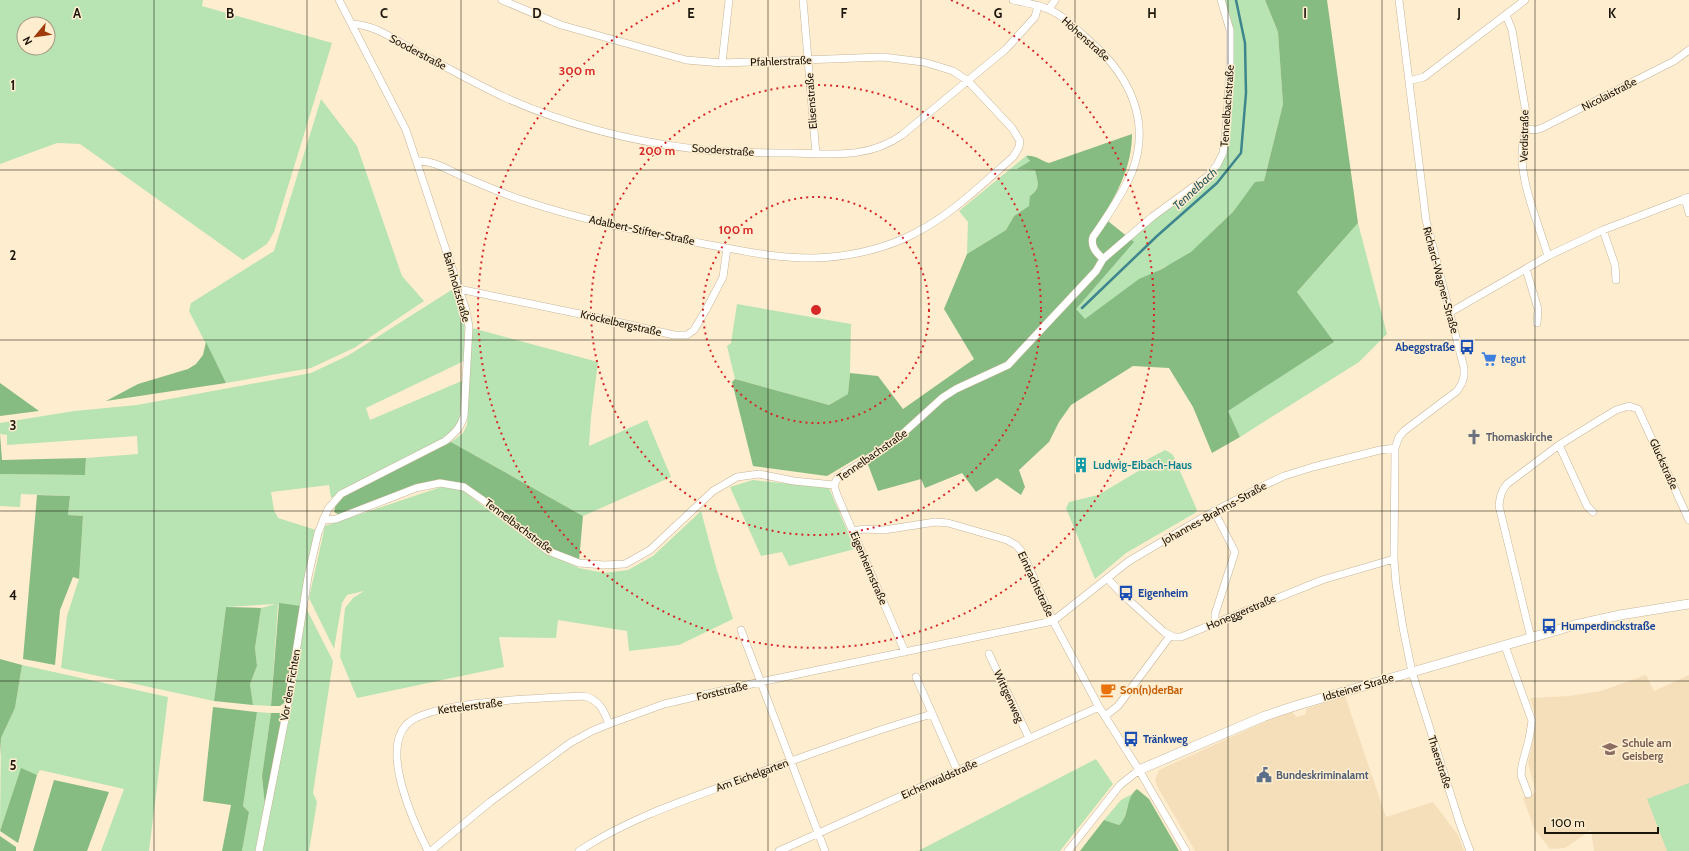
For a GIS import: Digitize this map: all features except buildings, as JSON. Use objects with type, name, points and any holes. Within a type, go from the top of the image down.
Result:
[{"type":"street","name":"Bahnholzstraße","points":[[323,520],[331,505],[341,494],[456,433],[462,424],[465,402],[469,327],[466,310],[406,130],[339,0]]},
{"type":"street","name":"Pfahlerstraße","points":[[502,0],[540,17],[582,31],[679,58],[722,63],[883,57],[901,58],[943,67],[953,71],[968,81],[1017,134],[1020,141],[1019,147],[1013,156]]},
{"type":"street","points":[[722,63],[729,0]]},
{"type":"street","name":"Elisenstraße","points":[[803,0],[816,154]]},
{"type":"street","name":"Höhenstraße","points":[[1013,0],[1049,9],[1109,59],[1125,81],[1136,107],[1139,134],[1135,161],[1127,182],[1092,240],[1094,248],[1103,259]]},
{"type":"street","points":[[1049,9],[1055,0]]},
{"type":"street","name":"Tennelbachstraße","points":[[323,520],[336,519],[416,488],[440,483],[464,487],[487,503],[548,551],[579,564],[625,564],[650,550],[709,494],[722,484],[737,477],[759,474],[794,481],[834,485],[838,477],[899,437],[942,398],[956,389],[1008,365],[1096,271],[1103,259],[1152,217],[1208,176],[1218,165],[1223,153],[1225,139],[1230,62],[1230,30],[1220,0]]},
{"type":"street","name":"Richard-Wagner-Straße","points":[[1399,0],[1426,220],[1464,368],[1462,383],[1457,391],[1404,431],[1399,437],[1395,448],[1394,559],[1396,584],[1412,672]]},
{"type":"street","points":[[1409,81],[1424,77],[1525,0]]},
{"type":"street","name":"Sooderstraße","points":[[352,24],[372,27],[462,76],[519,104],[581,126],[696,149],[816,154],[860,153],[885,146],[902,135],[968,81],[1015,40],[1035,17],[1038,6]]},
{"type":"street","name":"Verdistraße","points":[[1506,15],[1512,30],[1526,113],[1522,158],[1524,179],[1548,256]]},
{"type":"street","name":"Nicolaistraße","points":[[1525,130],[1542,128],[1674,61],[1689,50]]},
{"type":"street","name":"Adalbert-Stifter-Straße","points":[[417,161],[430,162],[501,193],[610,224],[727,248],[785,257],[814,258],[859,253],[888,245],[917,233],[946,216],[959,206],[1013,156]]},
{"type":"street","points":[[1449,313],[1548,256],[1603,230],[1687,197],[1689,213]]},
{"type":"street","points":[[1603,230],[1615,265],[1616,280]]},
{"type":"street","name":"Kröckelbergstraße","points":[[459,289],[604,319],[674,336],[686,336],[694,330],[708,308],[723,276],[727,248]]},
{"type":"street","points":[[1526,269],[1538,309],[1537,323]]},
{"type":"street","name":"Gluckstraße","points":[[1559,445],[1616,410],[1629,406],[1638,409],[1689,520]]},
{"type":"street","points":[[1531,638],[1499,506],[1500,495],[1507,484],[1559,445],[1587,506],[1593,512]]},
{"type":"street","name":"Johannes-Brahms-Straße","points":[[1053,620],[1129,562],[1214,511],[1284,476],[1328,463],[1380,450],[1395,448]]},
{"type":"street","name":"Eigenheimstraße","points":[[834,485],[905,652]]},
{"type":"street","points":[[1214,511],[1235,552],[1215,614],[1215,623]]},
{"type":"street","name":"Vor den Fichten","points":[[259,851],[287,709],[308,577],[319,527],[323,520]]},
{"type":"street","name":"Eintrachtstraße","points":[[853,531],[864,529],[884,530],[935,522],[948,523],[1007,540],[1016,545],[1022,552],[1053,620],[1099,707],[1139,770]]},
{"type":"street","name":"Honeggerstraße","points":[[1170,636],[1181,637],[1322,580],[1394,559]]},
{"type":"street","points":[[1105,716],[1118,706],[1170,636],[1122,594],[1107,578]]},
{"type":"street","name":"Idsteiner Straße","points":[[1068,851],[1120,785],[1139,770],[1265,716],[1298,704],[1592,621],[1689,604]]},
{"type":"street","name":"Forststraße","points":[[430,851],[490,802],[570,743],[609,724],[664,704],[760,682],[1053,620]]},
{"type":"street","points":[[741,630],[817,834],[825,851]]},
{"type":"street","points":[[1505,646],[1532,721],[1530,739],[1521,775],[1528,794]]},
{"type":"street","name":"Wittgenweg","points":[[989,654],[1029,738]]},
{"type":"street","name":"Thaerstraße","points":[[1412,672],[1470,851]]},
{"type":"street","points":[[916,677],[957,770]]},
{"type":"street","name":"Kettelerstraße","points":[[430,851],[410,812],[401,782],[397,761],[397,745],[400,734],[406,725],[413,719],[424,714],[457,706],[584,696],[592,698],[600,705],[609,724]]},
{"type":"street","name":"Eichenwaldstraße","points":[[779,851],[1099,707]]},
{"type":"street","name":"Am Eichelgarten","points":[[579,851],[627,823],[670,805],[790,761],[932,714]]},
{"type":"street","points":[[1139,770],[1186,851]]},
{"type":"shaded area","name":"Schule am Geisberg","points":[[1646,675],[1654,691],[1689,675],[1689,851],[1594,851],[1591,830],[1565,848],[1550,849],[1535,830],[1523,798],[1536,792],[1528,763],[1534,736],[1536,717],[1530,698],[1569,696],[1601,691]]},
{"type":"shaded area","name":"Bundeskriminalamt","points":[[1345,696],[1386,817],[1433,802],[1458,835],[1464,851],[1195,851],[1157,786],[1155,780],[1159,770],[1269,720],[1292,712],[1297,717],[1306,714],[1306,709]]},
{"type":"green space","points":[[0,0],[203,0],[202,6],[332,43],[274,232],[267,244],[243,260],[80,144],[57,143],[0,164]]},
{"type":"green space","points":[[1221,0],[1265,0],[1278,32],[1283,104],[1264,181],[1230,220],[1179,264],[1166,266],[1142,281],[1096,321],[1051,336],[1103,259],[1208,176],[1223,153],[1230,30]]},
{"type":"green space","points":[[1265,0],[1327,0],[1358,223],[1297,292],[1334,342],[1228,411],[1240,437],[1212,453],[1193,407],[1169,368],[1133,366],[1071,405],[1059,422],[1049,442],[1019,470],[1025,487],[1021,495],[997,478],[976,492],[962,473],[925,488],[921,479],[878,491],[864,454],[827,476],[753,466],[732,382],[735,379],[829,405],[848,394],[850,373],[878,376],[903,409],[974,359],[944,309],[967,254],[1006,230],[1014,216],[1029,206],[1030,196],[1036,190],[1038,182],[1035,170],[1017,169],[1030,161],[1026,156],[1035,157],[1049,163],[1132,134],[1130,157],[1127,167],[1119,188],[1103,217],[1134,242],[1076,309],[1085,319],[1139,279],[1160,270],[1191,252],[1233,212],[1255,182],[1264,181],[1283,104],[1278,32]]},
{"type":"green space","points":[[321,99],[357,146],[402,276],[424,301],[354,348],[311,368],[226,383],[189,311],[191,303],[274,251]]},
{"type":"green space","points":[[1026,156],[1030,161],[1018,169],[1035,170],[1038,182],[1036,190],[1030,196],[1030,206],[1014,216],[1006,230],[967,254],[968,222],[959,211]]},
{"type":"green space","points":[[1358,223],[1387,334],[1359,362],[1240,437],[1227,411],[1333,342],[1297,292]]},
{"type":"green space","points":[[453,289],[465,316],[464,361],[366,408],[370,420],[464,380],[461,423],[445,439],[331,498],[329,485],[271,492],[274,510],[278,518],[316,530],[301,606],[278,604],[271,706],[253,705],[250,684],[257,666],[255,648],[261,608],[276,604],[226,607],[214,701],[61,668],[67,616],[79,579],[83,516],[68,515],[70,496],[21,494],[20,507],[0,506],[0,474],[85,475],[86,458],[138,454],[137,436],[7,445],[7,435],[0,434],[0,423],[74,411],[137,405],[311,373],[349,355]]},
{"type":"green space","points":[[737,304],[851,324],[848,394],[829,405],[735,379],[727,346],[731,343]]},
{"type":"green space","points":[[472,328],[598,362],[589,446],[647,420],[671,477],[583,516],[451,442],[463,433],[467,425]]},
{"type":"green space","points":[[206,342],[226,383],[106,401],[138,384],[188,369],[196,364],[203,355]]},
{"type":"green space","points":[[0,383],[39,411],[0,416]]},
{"type":"green space","points":[[0,434],[2,460],[86,458],[85,475],[0,474]]},
{"type":"green space","points":[[451,442],[583,516],[579,561],[549,549],[464,485],[440,480],[340,515],[334,512],[336,503],[345,495]]},
{"type":"green space","points":[[1165,450],[1173,455],[1197,510],[1195,513],[1126,553],[1095,579],[1066,508],[1069,502],[1098,495],[1140,470],[1148,459]]},
{"type":"green space","points":[[753,480],[829,488],[855,549],[789,566],[782,552],[761,556],[730,487]]},
{"type":"green space","points":[[441,487],[462,490],[544,552],[579,568],[604,573],[628,570],[653,556],[701,511],[716,567],[733,619],[679,645],[629,651],[627,631],[558,620],[556,638],[499,637],[504,667],[357,698],[340,657],[345,608],[353,598],[364,591],[347,595],[342,603],[334,649],[309,598],[325,526]]},
{"type":"green space","points":[[37,495],[70,496],[68,515],[83,516],[79,579],[73,577],[60,610],[55,665],[23,659]]},
{"type":"green space","points":[[279,603],[301,606],[284,703],[280,706],[271,706]]},
{"type":"green space","points":[[226,607],[261,608],[255,648],[257,666],[250,684],[253,705],[214,701]]},
{"type":"green space","points":[[306,608],[333,661],[313,793],[317,802],[309,851],[260,851]]},
{"type":"green space","points":[[0,659],[22,665],[15,708],[1,738],[0,756]]},
{"type":"green space","points":[[22,665],[168,697],[149,851],[101,851],[124,789],[40,770],[37,775],[21,769],[0,831],[1,738],[15,708]]},
{"type":"green space","points":[[213,707],[257,712],[243,806],[249,812],[242,851],[222,851],[231,805],[203,801]]},
{"type":"green space","points":[[257,712],[271,713],[262,776],[265,807],[256,851],[242,851],[249,812],[243,806]]},
{"type":"green space","points":[[271,713],[283,713],[265,807],[262,776]]},
{"type":"green space","points":[[1096,759],[1113,784],[1060,851],[918,851]]},
{"type":"green space","points":[[21,768],[37,775],[18,843],[0,831]]},
{"type":"green space","points":[[54,780],[109,792],[87,851],[33,851]]},
{"type":"green space","points":[[1689,783],[1689,851],[1667,851],[1647,799]]},
{"type":"green space","points":[[1137,789],[1149,799],[1179,851],[1080,851],[1104,820],[1119,825],[1125,817],[1133,793]]},
{"type":"green space","points":[[1132,794],[1123,821],[1119,825],[1104,820],[1121,800]]},
{"type":"green space","points":[[0,836],[16,847],[16,851],[0,851]]},
{"type":"waterway","name":"Tennelbach","points":[[1082,308],[1157,236],[1217,183],[1241,153],[1246,93],[1245,43],[1236,0]]},
{"type":"place","name":"Abeggstraße","points":[[1467,347]]},
{"type":"place","name":"tegut","points":[[1489,359]]},
{"type":"place","name":"Thomaskirche","points":[[1474,437]]},
{"type":"place","name":"Ludwig-Eibach-Haus","points":[[1081,465]]},
{"type":"place","name":"Eigenheim","points":[[1126,593]]},
{"type":"place","name":"Humperdinckstraße","points":[[1549,626]]},
{"type":"place","name":"Son(n)derBar","points":[[1108,690]]},
{"type":"place","name":"Tränkweg","points":[[1131,739]]},
{"type":"place","name":"Schule am Geisberg","points":[[1610,749]]},
{"type":"place","name":"Bundeskriminalamt","points":[[1264,775]]}]
